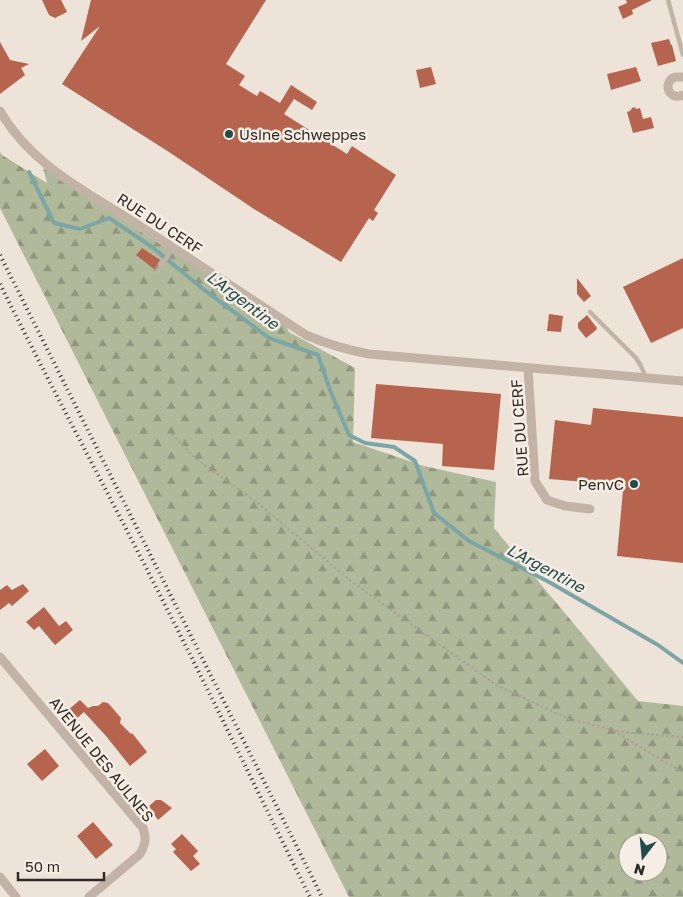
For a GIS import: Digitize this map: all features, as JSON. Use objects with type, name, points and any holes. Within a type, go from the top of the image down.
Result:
[{"type":"street","points":[[683,77],[672,78],[669,81],[668,90],[674,96],[683,95]]},
{"type":"street","name":"RUE DU CERF","points":[[0,111],[18,137],[33,154],[56,173],[172,251],[306,335],[325,343],[370,354],[683,382]]},
{"type":"street","name":"RUE DU CERF","points":[[528,368],[535,480],[547,500],[565,506],[590,509]]},
{"type":"street","name":"AVENUE DES AULNES","points":[[0,657],[143,828],[146,837],[140,854],[89,897]]},
{"type":"street","points":[[0,877],[16,897]]},
{"type":"lane","points":[[668,0],[683,55]]},
{"type":"lane","points":[[158,272],[172,251]]},
{"type":"lane","points":[[590,312],[636,358],[646,378]]},
{"type":"path","points":[[172,434],[196,459],[254,500],[351,582],[496,684],[569,719],[623,732],[683,737]]},
{"type":"path","points":[[611,729],[663,762],[683,772]]},
{"type":"green space","points":[[0,152],[47,183],[43,168],[286,326],[289,332],[355,368],[353,442],[424,466],[496,482],[494,528],[638,701],[683,706],[683,897],[349,897],[0,208]]},
{"type":"building","points":[[42,0],[61,0],[67,12],[55,18],[49,15]]},
{"type":"building","name":"Usine Schweppes","points":[[91,0],[266,0],[226,64],[245,76],[239,85],[257,96],[260,91],[280,103],[291,85],[317,102],[312,110],[294,99],[284,114],[347,154],[352,146],[396,175],[374,210],[378,213],[373,221],[369,218],[341,262],[254,209],[62,84],[100,26],[81,41]]},
{"type":"building","points":[[626,0],[652,0],[632,10],[633,14],[623,19],[618,7],[627,3]]},
{"type":"building","points":[[669,39],[676,61],[658,66],[651,43]]},
{"type":"building","points":[[0,42],[10,60],[29,64],[21,68],[25,75],[0,94]]},
{"type":"building","points":[[431,67],[436,84],[420,88],[416,70]]},
{"type":"building","points":[[636,67],[641,81],[611,90],[607,74]]},
{"type":"building","points":[[633,107],[640,108],[643,119],[651,117],[654,128],[633,133],[627,112]]},
{"type":"building","points":[[142,248],[160,260],[154,269],[136,255]]},
{"type":"building","points":[[683,258],[683,328],[651,343],[623,287]]},
{"type":"building","points":[[577,278],[591,296],[584,302],[577,294]]},
{"type":"building","points":[[549,314],[563,316],[561,332],[547,331]]},
{"type":"building","points":[[587,315],[597,328],[586,338],[578,328],[578,323]]},
{"type":"building","points":[[376,384],[501,394],[494,470],[442,466],[443,444],[371,438]]},
{"type":"building","name":"PenvC","points":[[593,408],[683,417],[683,563],[617,556],[623,490],[585,486],[586,482],[549,479],[555,420],[591,425]]},
{"type":"building","points":[[23,584],[29,591],[12,606],[9,603],[0,610],[0,590],[7,585],[12,590]]},
{"type":"building","points":[[44,607],[59,626],[66,621],[73,630],[55,645],[39,626],[34,630],[26,622]]},
{"type":"building","points":[[80,700],[88,708],[98,706],[103,702],[108,703],[121,718],[120,723],[132,733],[147,752],[130,766],[84,712],[75,720],[68,710]]},
{"type":"building","points":[[45,749],[59,766],[42,781],[27,764]]},
{"type":"building","points":[[156,800],[161,800],[172,808],[158,820],[149,806]]},
{"type":"building","points":[[93,822],[113,845],[96,859],[77,836]]},
{"type":"building","points":[[182,834],[198,851],[193,856],[200,864],[191,871],[173,852],[176,849],[171,844]]},
{"type":"waterway","name":"L'Argentine","points":[[29,172],[54,223],[80,229],[109,218],[152,247],[203,289],[269,338],[318,355],[349,435],[365,443],[394,447],[415,461],[434,513],[469,541],[549,582],[658,645],[683,663]]},
{"type":"railway","points":[[0,255],[322,897]]},
{"type":"railway","points":[[0,284],[183,640],[310,897]]},
{"type":"place","name":"Usine Schweppes","points":[[229,134]]},
{"type":"place","name":"PenvC","points":[[634,484]]}]
